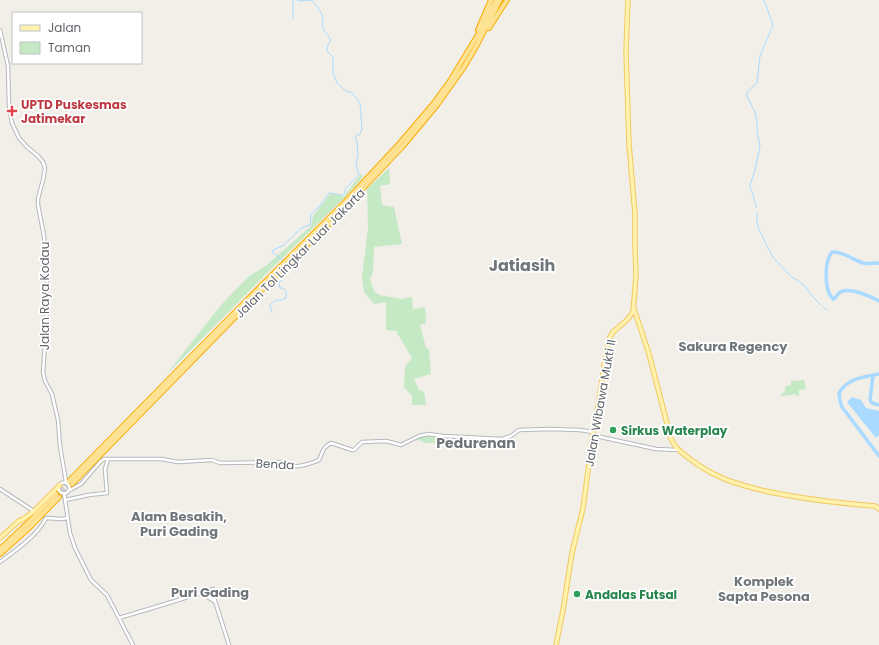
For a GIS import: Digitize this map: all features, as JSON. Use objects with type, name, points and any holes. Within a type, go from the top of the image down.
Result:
[{"type":"highway","points":[[472,46],[491,0]]},
{"type":"highway","name":"Jalan Tol Lingkar Luar Jakarta","points":[[68,485],[248,299],[345,202],[400,143],[434,103],[450,81],[472,46],[496,0]]},
{"type":"highway","name":"Jalan Tol Lingkar Luar Jakarta","points":[[68,485],[287,264],[348,205],[403,146],[437,105],[464,67],[500,0]]},
{"type":"highway","points":[[478,43],[507,1]]},
{"type":"highway","points":[[0,549],[57,494]]},
{"type":"highway","points":[[0,554],[30,527],[57,494]]},
{"type":"main road","points":[[628,0],[626,71],[629,144],[636,244],[634,308],[649,354],[673,444],[679,450],[716,476],[741,485],[800,498],[875,506],[879,508]]},
{"type":"main road","name":"Jalan Wibawa Mukti II","points":[[556,645],[571,560],[583,508],[606,350],[610,337],[615,330],[632,315],[634,308]]},
{"type":"main road","points":[[0,538],[34,509],[68,485]]},
{"type":"main road","points":[[57,494],[59,490]]},
{"type":"street","name":"Jalan Raya Kodau","points":[[0,30],[8,66],[9,106],[12,123],[19,138],[41,159],[45,168],[38,199],[44,236],[47,280],[43,372],[45,381],[52,394],[58,422],[65,477],[68,485]]},
{"type":"street","name":"Benda","points":[[108,459],[161,459],[178,462],[212,460],[224,464],[282,462],[298,466],[319,460],[326,446],[331,444],[354,450],[362,442],[386,441],[401,445],[422,434],[502,439],[511,436],[519,430],[580,430],[593,433]]},
{"type":"street","points":[[593,433],[605,438],[656,449],[679,450]]},
{"type":"street","points":[[59,490],[68,485],[81,484],[102,460],[108,459],[105,469],[106,493],[65,499]]},
{"type":"street","points":[[68,485],[65,493],[65,499],[67,518],[74,546],[92,580],[107,595],[134,645]]},
{"type":"street","points":[[0,489],[34,509]]},
{"type":"street","points":[[59,490],[65,493]]},
{"type":"street","points":[[0,562],[23,544],[40,527],[46,518],[67,518]]},
{"type":"street","points":[[119,618],[213,589],[228,645]]},
{"type":"street","points":[[201,593],[215,601]]},
{"type":"green space","points":[[389,168],[390,184],[380,186],[382,205],[394,207],[402,244],[374,247],[373,272],[370,279],[374,291],[379,295],[401,299],[412,297],[413,309],[425,307],[426,323],[420,325],[426,348],[429,349],[431,374],[414,379],[419,390],[424,392],[426,405],[412,405],[412,396],[404,387],[405,367],[412,358],[396,331],[386,330],[386,302],[374,304],[364,292],[362,278],[368,228],[367,189]]},
{"type":"green space","points":[[361,174],[363,177],[344,198],[165,376],[222,304],[248,277],[267,265],[311,226],[313,216],[330,194],[344,196]]},
{"type":"green space","points":[[804,380],[806,389],[799,390],[799,396],[793,394],[781,396],[781,393],[785,393],[786,386],[791,385],[791,381]]},
{"type":"green space","points":[[422,435],[435,436],[435,443],[423,443],[423,441],[416,440],[415,438]]},
{"type":"water","points":[[852,397],[861,400],[866,408],[879,411],[879,435],[876,438],[847,402]]},
{"type":"waterway","points":[[293,0],[293,18]]},
{"type":"waterway","points":[[297,0],[310,0]]},
{"type":"waterway","points":[[283,260],[272,251],[284,245],[301,228],[310,225],[311,214],[318,208],[329,193],[340,195],[344,194],[345,190],[359,175],[356,164],[358,155],[357,141],[355,138],[360,134],[362,129],[360,103],[352,93],[346,91],[337,83],[333,73],[333,57],[327,51],[330,38],[323,28],[323,19],[321,14],[317,6],[311,0]]},
{"type":"waterway","points":[[756,208],[750,185],[760,146],[755,112],[746,94],[757,83],[760,56],[773,25],[764,0]]},
{"type":"waterway","points":[[757,213],[758,227],[773,257],[792,277],[806,287],[811,295],[821,305]]},
{"type":"waterway","points":[[879,263],[863,263],[844,254],[832,252],[826,269],[828,289],[833,299],[843,291],[853,291],[859,292],[879,301]]},
{"type":"waterway","points":[[272,313],[270,305],[276,301],[286,298],[286,291],[283,288],[280,288],[279,283],[288,272],[289,266]]},
{"type":"waterway","points":[[823,307],[827,310]]},
{"type":"waterway","points":[[879,374],[862,377],[851,381],[839,393],[842,407],[879,456]]},
{"type":"waterway","points":[[873,375],[870,400],[872,403],[879,405]]},
{"type":"tunnel","points":[[56,494],[69,481]]},
{"type":"tunnel","points":[[59,497],[72,484]]},
{"type":"place","name":"UPTD Puskesmas Jatimekar","points":[[12,111]]},
{"type":"place","name":"Sirkus Waterplay","points":[[613,430]]},
{"type":"place","name":"Andalas Futsal","points":[[577,594]]},
{"type":"district","name":"Jatiasih","points":[[522,265]]},
{"type":"district","name":"Sakura Regency","points":[[733,346]]},
{"type":"district","name":"Pedurenan","points":[[476,443]]},
{"type":"district","name":"Alam Besakih, Puri Gading","points":[[179,524]]},
{"type":"district","name":"Komplek Sapta Pesona","points":[[764,588]]},
{"type":"district","name":"Puri Gading","points":[[210,592]]}]
